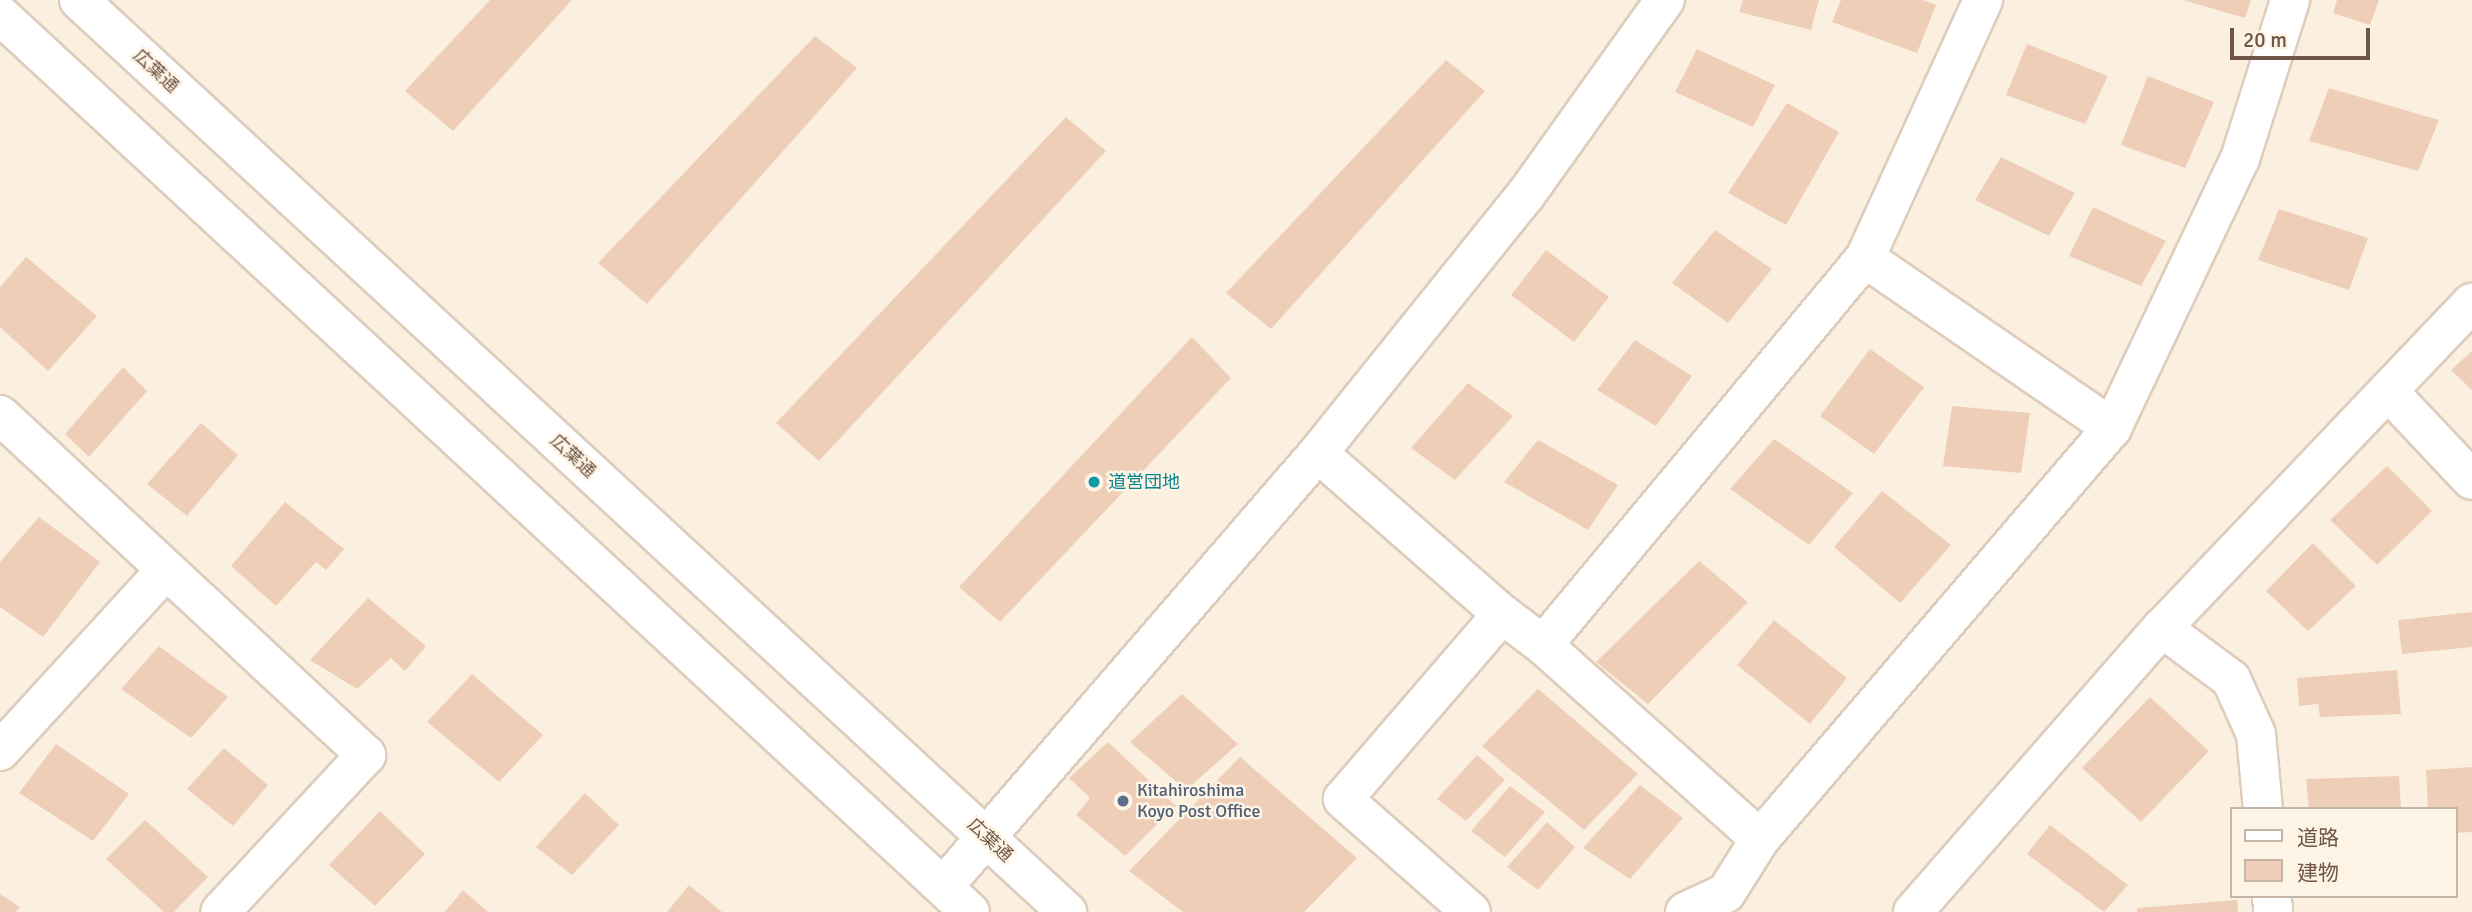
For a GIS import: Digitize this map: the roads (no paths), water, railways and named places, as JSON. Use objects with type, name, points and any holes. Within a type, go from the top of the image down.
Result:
[{"type":"street","name":"広葉通","points":[[79,0],[1067,912]]},
{"type":"street","points":[[0,15],[956,900],[988,839],[1318,453],[1525,196],[1665,0]]},
{"type":"street","points":[[1543,645],[1865,258],[1983,0]]},
{"type":"street","points":[[1685,912],[1726,893],[1759,839],[2112,428],[2240,159],[2290,0]]},
{"type":"street","points":[[1865,258],[2112,428]]},
{"type":"street","points":[[1913,912],[2162,628],[2472,303]]},
{"type":"street","points":[[2388,391],[2472,480]]},
{"type":"street","points":[[0,415],[366,755],[220,912]]},
{"type":"street","points":[[1318,453],[1502,614],[1543,645],[1759,839]]},
{"type":"street","points":[[0,751],[166,570]]},
{"type":"street","points":[[1471,912],[1343,799],[1502,614]]},
{"type":"street","points":[[2162,628],[2231,679],[2256,734],[2263,807]]},
{"type":"place","name":"道営団地","points":[[1094,482]]},
{"type":"place","name":"Kitahiroshima Koyo Post Office","points":[[1123,801]]}]
